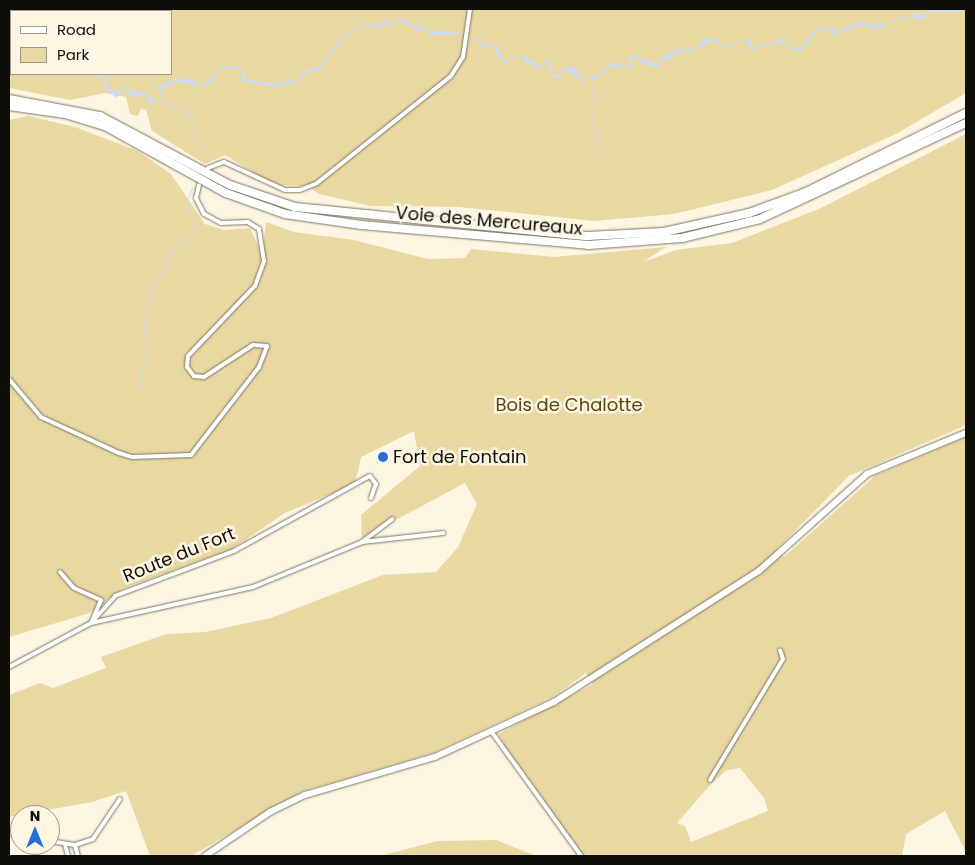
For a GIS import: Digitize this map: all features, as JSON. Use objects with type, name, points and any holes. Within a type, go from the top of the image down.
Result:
[{"type":"highway","name":"Voie des Mercureaux","points":[[9,98],[100,116],[238,188],[295,207],[588,236],[664,232],[749,213],[806,192],[966,113]]},
{"type":"highway","name":"Voie des Mercureaux","points":[[9,106],[56,112],[105,126],[226,193],[293,216],[588,245],[682,238],[760,219],[966,123]]},
{"type":"main road","points":[[205,856],[270,812],[306,795],[381,776],[491,731],[554,702],[759,570],[867,474],[966,433]]},
{"type":"street","points":[[208,168],[224,162],[275,187],[308,187],[440,86],[458,66],[466,45],[470,9]]},
{"type":"street","points":[[9,379],[41,417],[119,453],[132,457],[191,455],[258,367],[267,346],[253,345],[204,377],[194,376],[187,367],[188,356],[255,286],[264,261],[258,229],[248,222],[226,224],[210,218],[197,204],[199,185]]},
{"type":"street","name":"Route du Fort","points":[[9,667],[91,623],[115,596],[234,551],[370,476],[376,484],[371,498]]},
{"type":"street","points":[[91,623],[253,587],[362,542],[392,519]]},
{"type":"street","points":[[362,542],[444,533]]},
{"type":"street","points":[[60,572],[74,588],[102,600],[91,623]]},
{"type":"street","points":[[710,780],[783,660],[780,650]]},
{"type":"street","points":[[491,731],[581,856]]},
{"type":"street","points":[[60,843],[75,845],[101,832],[120,799]]},
{"type":"street","points":[[65,844],[68,856]]},
{"type":"street","points":[[75,845],[78,856]]},
{"type":"green space","points":[[9,9],[966,9],[966,93],[896,134],[772,190],[674,214],[594,221],[459,207],[370,206],[319,194],[307,186],[274,185],[225,155],[205,164],[152,131],[146,110],[141,109],[138,116],[130,114],[126,97],[105,93],[70,100],[9,88]]},
{"type":"green space","name":"Bois de Chalotte","points":[[28,116],[75,127],[138,151],[171,174],[205,224],[224,230],[250,228],[262,255],[266,222],[294,232],[354,240],[428,259],[465,258],[471,249],[554,257],[666,247],[643,262],[676,250],[732,243],[821,208],[966,134],[966,425],[849,476],[777,549],[784,557],[876,475],[966,437],[966,852],[945,811],[906,834],[902,856],[583,856],[518,770],[498,734],[593,684],[586,673],[553,697],[433,753],[303,791],[191,856],[150,856],[126,791],[92,802],[60,808],[60,805],[10,805],[9,817],[9,695],[40,683],[53,688],[106,668],[101,657],[166,634],[205,632],[271,618],[383,575],[436,572],[458,547],[477,504],[465,483],[362,538],[361,515],[420,466],[414,431],[361,457],[355,484],[285,513],[232,549],[122,589],[90,613],[9,637],[9,120]],"holes":[[[740,768],[764,798],[768,811],[691,842],[685,826],[677,823],[711,784],[727,770]]]},
{"type":"green space","points":[[496,840],[536,856],[379,856],[438,841]]},
{"type":"water","points":[[962,9],[958,12],[929,12],[927,18],[915,19],[911,15],[874,30],[865,24],[833,35],[830,29],[817,30],[803,50],[789,49],[783,41],[781,45],[775,42],[771,45],[751,50],[747,40],[723,49],[714,40],[692,51],[677,52],[668,61],[664,58],[659,67],[649,66],[631,56],[632,68],[614,68],[609,66],[604,74],[584,82],[572,74],[572,69],[569,73],[565,69],[559,78],[554,77],[550,74],[548,62],[540,68],[527,64],[520,55],[504,63],[495,51],[495,47],[483,47],[472,35],[484,44],[497,46],[504,61],[521,54],[540,66],[550,59],[552,74],[560,75],[564,67],[574,67],[583,80],[603,72],[610,63],[629,67],[630,54],[658,64],[660,59],[677,49],[695,49],[703,40],[714,37],[724,47],[750,38],[753,48],[782,39],[790,47],[801,48],[815,28],[832,27],[834,32],[864,21],[875,27],[878,21],[884,25],[912,13],[925,16],[928,10]]},
{"type":"water","points":[[386,20],[389,24],[394,20],[408,20],[411,26],[422,25],[422,30],[464,32],[437,36],[409,27],[406,23],[395,22],[388,27],[385,23],[380,29],[364,24],[342,39],[323,66],[313,72],[305,73],[297,87],[289,82],[279,87],[240,81],[244,73],[239,69],[221,68],[213,75],[215,80],[208,84],[199,86],[174,81],[166,89],[159,88],[164,95],[150,105],[146,96],[132,97],[125,90],[116,98],[104,86],[105,76],[97,77],[94,75],[108,75],[106,84],[115,92],[125,89],[149,94],[153,101],[161,96],[157,87],[174,79],[188,78],[200,84],[212,79],[211,75],[221,66],[239,67],[247,73],[244,79],[278,84],[290,79],[297,85],[303,72],[321,65],[341,37],[363,23],[378,26]]},
{"type":"waterway","points":[[415,27],[426,31]]},
{"type":"waterway","points":[[592,76],[595,106],[590,118],[599,146],[596,153]]},
{"type":"waterway","points":[[160,100],[190,116],[199,152]]},
{"type":"waterway","points":[[192,188],[186,202],[193,221]]},
{"type":"waterway","points":[[139,388],[147,346],[145,307],[170,252],[193,232],[194,224]]},
{"type":"place","name":"Fort de Fontain","points":[[383,457]]}]
